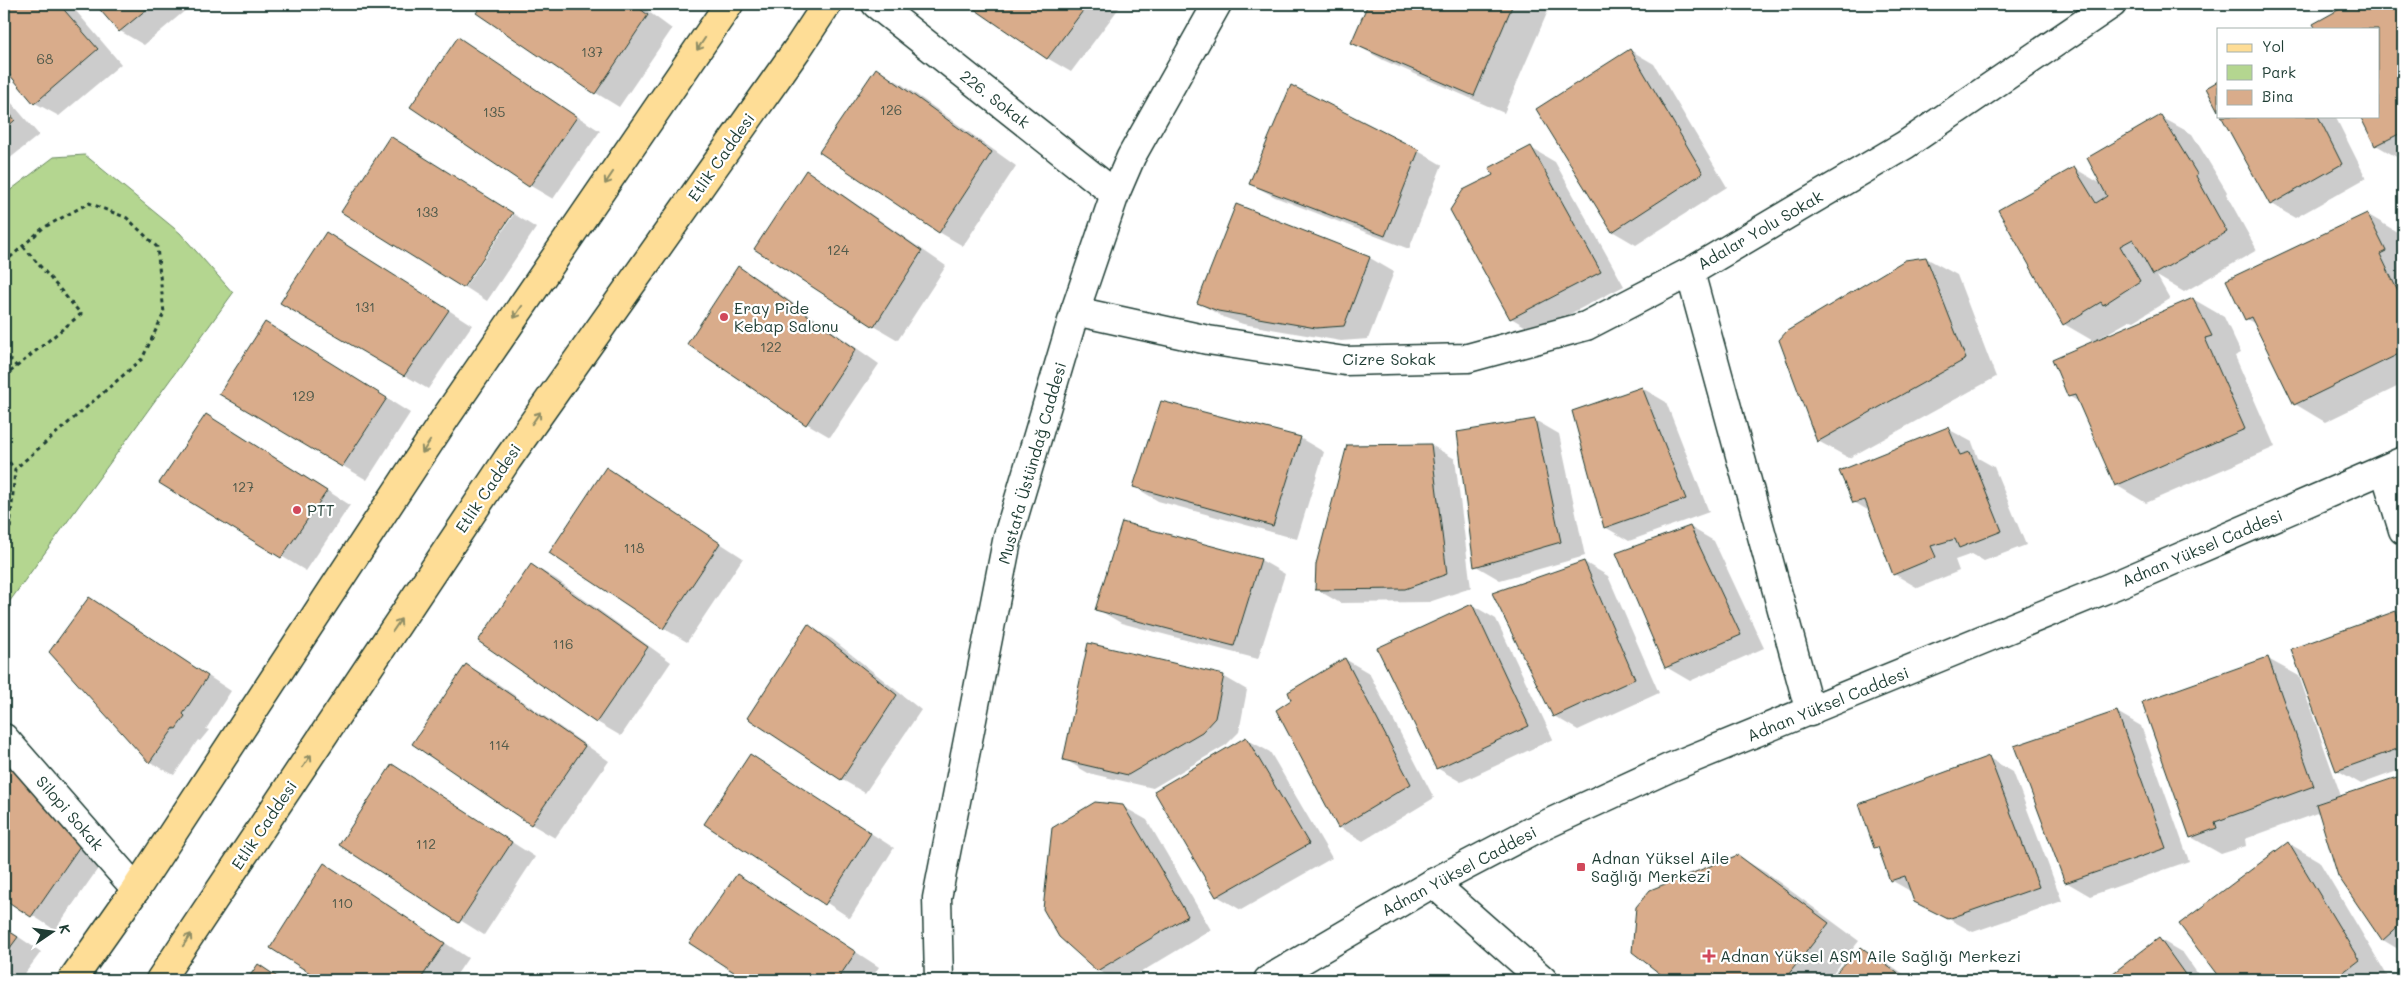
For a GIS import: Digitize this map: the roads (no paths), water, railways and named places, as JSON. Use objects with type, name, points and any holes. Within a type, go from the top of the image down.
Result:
[{"type":"main road","points":[[72,980],[136,889],[446,417],[729,4]]},
{"type":"main road","name":"Etlik Caddesi","points":[[160,980],[507,460],[827,4]]},
{"type":"street","name":"226. Sokak","points":[[876,4],[1115,194]]},
{"type":"street","name":"Mustafa Üstündağ Caddesi","points":[[939,980],[937,898],[1008,536],[1075,311],[1115,194],[1131,157],[1217,4]]},
{"type":"street","name":"Adalar Yolu Sokak","points":[[1810,712],[1690,272],[1905,145],[2112,4]]},
{"type":"street","name":"Cizre Sokak","points":[[1075,311],[1208,340],[1345,361],[1468,358],[1586,326],[1690,272]]},
{"type":"street","name":"Adnan Yüksel Caddesi","points":[[1268,980],[1432,883],[1532,831],[1660,772],[1810,712],[2394,466]]},
{"type":"street","points":[[2394,466],[2403,530]]},
{"type":"street","name":"Silopi Sokak","points":[[4,738],[136,889]]},
{"type":"street","points":[[1432,883],[1543,980]]},
{"type":"place","name":"Eray Pide Kebap Salonu","points":[[724,317]]},
{"type":"place","name":"PTT","points":[[297,510]]},
{"type":"place","name":"Adnan Yüksel Aile Sağlığı Merkezi","points":[[1581,867]]},
{"type":"place","name":"Adnan Yüksel ASM Aile Sağlığı Merkezi","points":[[1709,956]]}]
